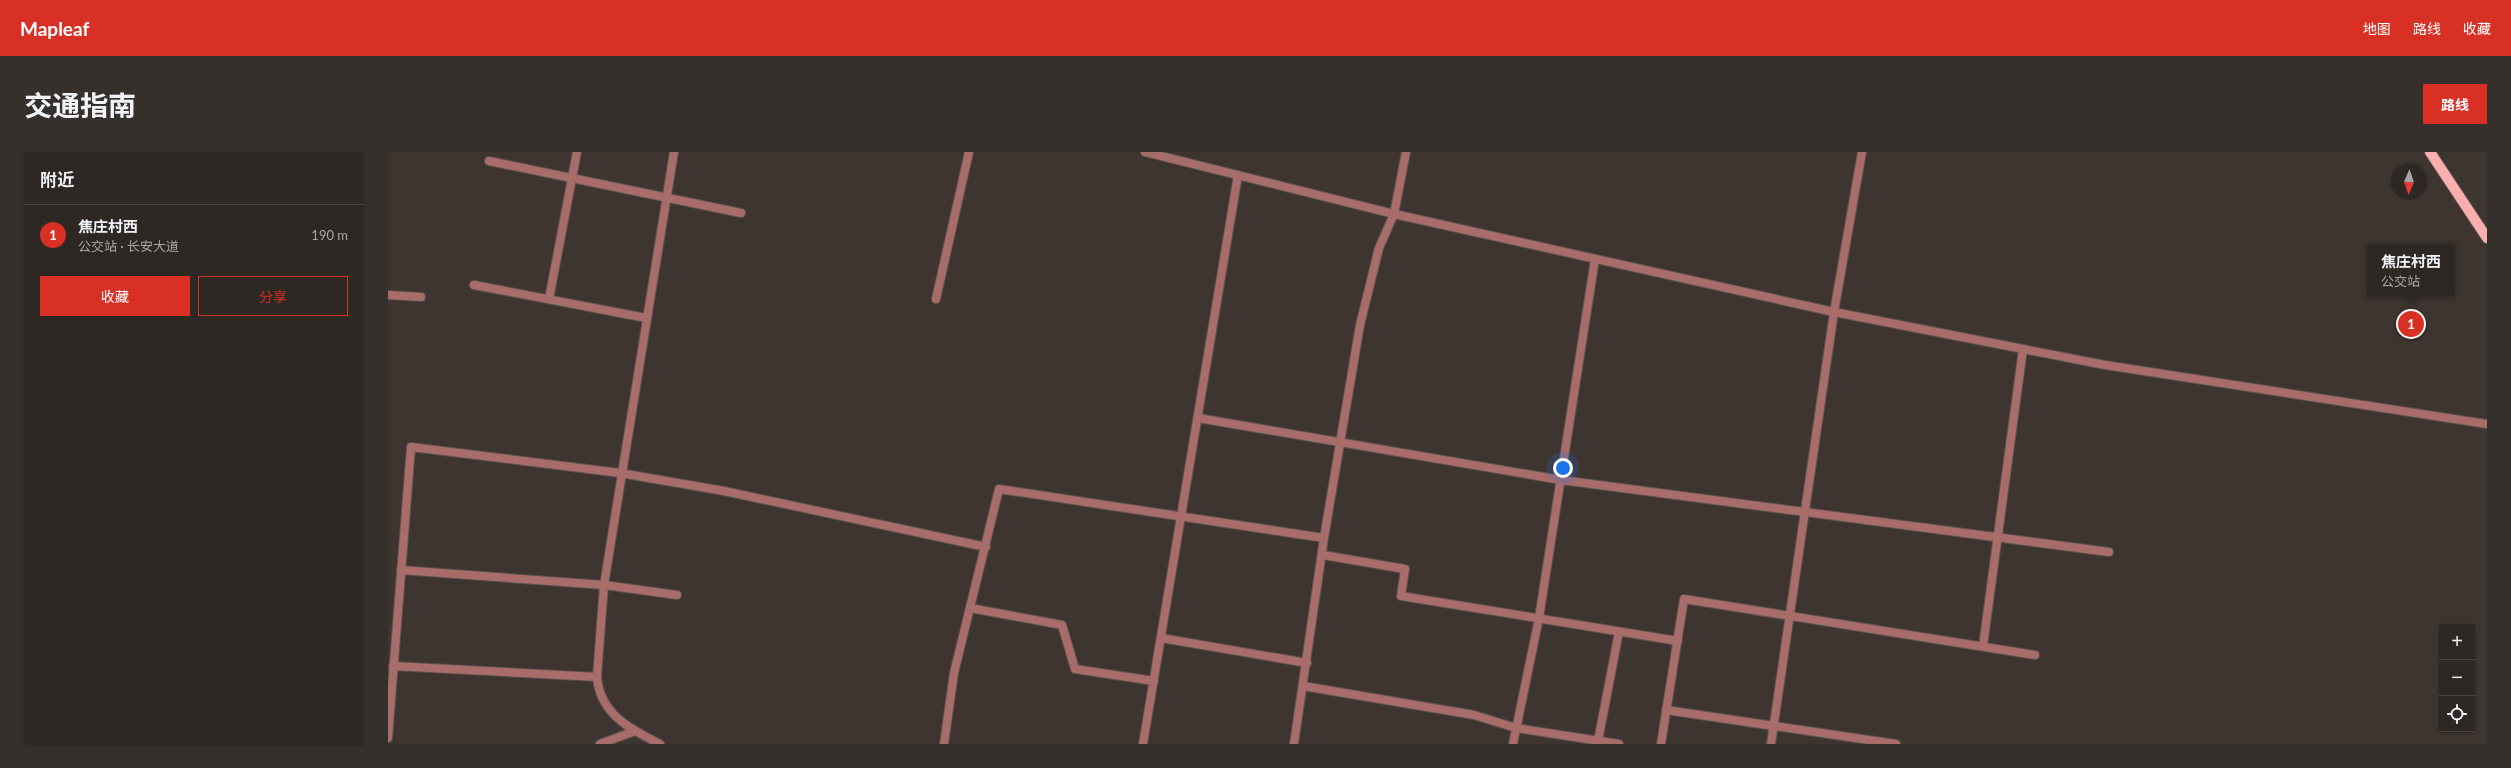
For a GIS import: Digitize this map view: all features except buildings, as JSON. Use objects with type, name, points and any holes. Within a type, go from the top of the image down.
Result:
[{"type":"main road","points":[[2430,152],[2487,238]]},
{"type":"street","points":[[549,299],[577,152]]},
{"type":"street","points":[[660,744],[634,731],[613,715],[598,691],[597,677],[604,586],[620,473],[674,152]]},
{"type":"street","points":[[936,298],[969,152]]},
{"type":"street","points":[[1145,152],[1394,214],[1834,312],[2105,365],[2487,424]]},
{"type":"street","points":[[1294,744],[1324,556],[1324,538],[1360,326],[1379,248],[1394,214],[1406,152]]},
{"type":"street","points":[[1771,744],[1834,312],[1862,152]]},
{"type":"street","points":[[489,161],[741,213]]},
{"type":"street","points":[[1143,744],[1238,175]]},
{"type":"street","points":[[1513,744],[1539,618],[1595,259]]},
{"type":"street","points":[[474,285],[646,318]]},
{"type":"street","points":[[388,295],[421,297]]},
{"type":"street","points":[[1983,646],[2023,349]]},
{"type":"street","points":[[1198,418],[1561,480],[2109,552]]},
{"type":"street","points":[[388,738],[411,447],[620,473],[724,491],[986,547]]},
{"type":"street","points":[[944,744],[954,673],[999,489],[1324,538]]},
{"type":"street","points":[[1324,556],[1405,569],[1401,596],[1678,641]]},
{"type":"street","points":[[401,570],[604,586],[677,595]]},
{"type":"street","points":[[1661,744],[1684,599],[2034,655]]},
{"type":"street","points":[[970,608],[1062,625],[1075,669],[1154,681]]},
{"type":"street","points":[[1598,741],[1619,632]]},
{"type":"street","points":[[1161,638],[1307,663]]},
{"type":"street","points":[[393,666],[597,677]]},
{"type":"street","points":[[1303,686],[1474,715],[1516,728],[1619,744]]},
{"type":"street","points":[[1666,710],[1896,744]]},
{"type":"street","points":[[600,744],[634,731]]},
{"type":"place","name":"焦庄村西","points":[[2411,324]]}]
